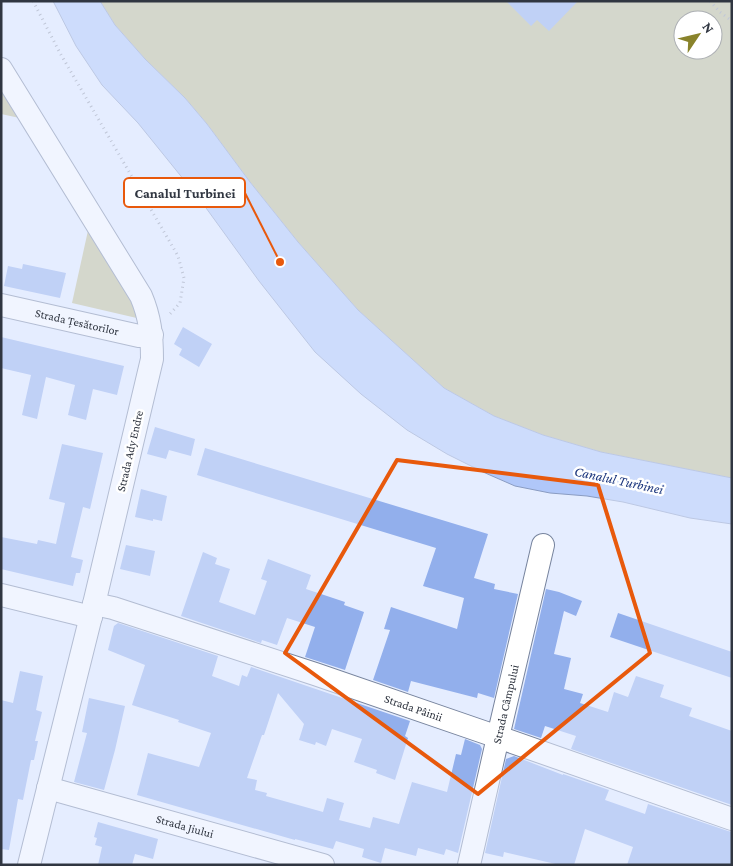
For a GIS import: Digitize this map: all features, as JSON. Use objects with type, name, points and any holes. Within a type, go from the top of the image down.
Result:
[{"type":"street","name":"Strada Ady Endre","points":[[1,69],[141,296],[148,312],[152,335],[152,359],[93,610],[29,865]]},
{"type":"street","name":"Strada Țesătorilor","points":[[1,305],[139,336],[152,335]]},
{"type":"street","name":"Strada Câmpului","points":[[470,865],[543,545]]},
{"type":"street","name":"Strada Pâinii","points":[[1,595],[93,610],[113,608],[315,674],[732,819]]},
{"type":"street","name":"Strada Jiului","points":[[48,788],[323,865]]},
{"type":"path","points":[[33,1],[60,53],[178,256],[184,278],[180,303],[152,335]]},
{"type":"path","points":[[710,1],[732,21]]},
{"type":"highlighted area","points":[[397,460],[598,485],[650,653],[478,794],[285,653]]},
{"type":"shaded area","points":[[100,1],[732,1],[732,478],[601,452],[543,435],[494,416],[444,388],[358,310],[298,242],[185,98],[145,59],[115,25]]},
{"type":"shaded area","points":[[1,78],[29,120],[1,114]]},
{"type":"shaded area","points":[[91,217],[141,319],[72,303]]},
{"type":"water","name":"Canalul Turbinei","points":[[53,1],[100,1],[115,25],[145,59],[185,98],[298,242],[358,310],[444,388],[494,416],[543,435],[601,452],[732,478],[732,524],[690,518],[623,502],[587,496],[550,493],[515,486],[447,454],[407,430],[361,394],[315,352],[259,281],[201,201],[138,123],[102,85],[76,46]]},
{"type":"building","points":[[506,1],[578,1],[549,31],[537,20],[531,26]]},
{"type":"building","points":[[23,264],[66,273],[60,298],[4,286],[8,266],[22,269]]},
{"type":"building","points":[[183,327],[212,344],[199,367],[179,355],[182,349],[174,344]]},
{"type":"building","points":[[1,337],[124,366],[117,395],[93,389],[86,420],[68,415],[75,385],[46,377],[37,419],[22,415],[31,375],[1,368]]},
{"type":"building","points":[[155,427],[195,439],[191,456],[169,450],[166,459],[147,454]]},
{"type":"building","points":[[62,444],[103,453],[90,509],[83,507],[71,557],[83,560],[80,573],[76,573],[73,586],[1,569],[1,537],[37,544],[38,540],[56,544],[65,503],[49,499]]},
{"type":"building","points":[[205,448],[488,534],[474,578],[495,584],[494,589],[518,594],[494,698],[478,693],[477,698],[411,681],[408,692],[373,680],[390,630],[384,629],[391,607],[457,629],[464,598],[423,586],[436,548],[197,475]]},
{"type":"building","points":[[141,489],[167,496],[162,521],[135,517]]},
{"type":"building","points":[[126,545],[155,551],[150,576],[120,569]]},
{"type":"building","points":[[203,552],[217,558],[215,564],[230,569],[219,602],[255,615],[267,581],[261,579],[268,559],[311,575],[306,589],[345,602],[344,605],[364,612],[345,670],[305,657],[315,627],[287,618],[277,645],[262,640],[261,643],[181,616]]},
{"type":"building","points":[[546,589],[582,601],[576,616],[564,611],[554,654],[571,658],[564,689],[583,694],[580,703],[608,712],[614,692],[628,697],[636,676],[664,685],[660,697],[692,708],[689,716],[732,731],[732,805],[571,749],[576,736],[545,726],[541,738],[514,729]]},
{"type":"building","points":[[618,613],[732,652],[732,678],[610,637]]},
{"type":"building","points":[[118,623],[218,656],[212,676],[239,686],[242,675],[247,677],[251,667],[410,721],[405,736],[408,738],[395,780],[376,773],[377,770],[354,762],[362,739],[332,729],[326,746],[316,742],[315,745],[299,740],[304,724],[278,693],[247,778],[257,780],[255,790],[267,793],[266,796],[323,812],[327,798],[344,803],[339,820],[370,828],[373,817],[399,824],[412,782],[447,792],[456,754],[461,755],[465,739],[480,745],[482,749],[458,853],[446,849],[444,855],[418,848],[416,856],[385,848],[381,863],[362,857],[364,849],[336,841],[333,849],[137,795],[148,753],[199,767],[211,733],[178,722],[179,720],[132,705],[145,665],[108,650],[114,626]]},
{"type":"building","points":[[20,671],[43,676],[36,710],[42,712],[35,741],[38,741],[34,760],[31,760],[23,800],[18,799],[9,850],[1,849],[1,700],[13,703]]},
{"type":"building","points":[[89,698],[125,706],[104,790],[74,782],[87,733],[82,732]]},
{"type":"building","points":[[514,756],[609,790],[605,800],[645,814],[648,804],[732,832],[732,865],[627,865],[633,847],[585,829],[574,865],[560,865],[504,852],[503,857],[485,853],[506,759]]},
{"type":"building","points":[[98,822],[158,839],[153,859],[135,854],[132,865],[98,865],[102,847],[95,845],[97,838],[94,837]]},
{"type":"place","name":"Canalul Turbinei","points":[[280,262]]}]
